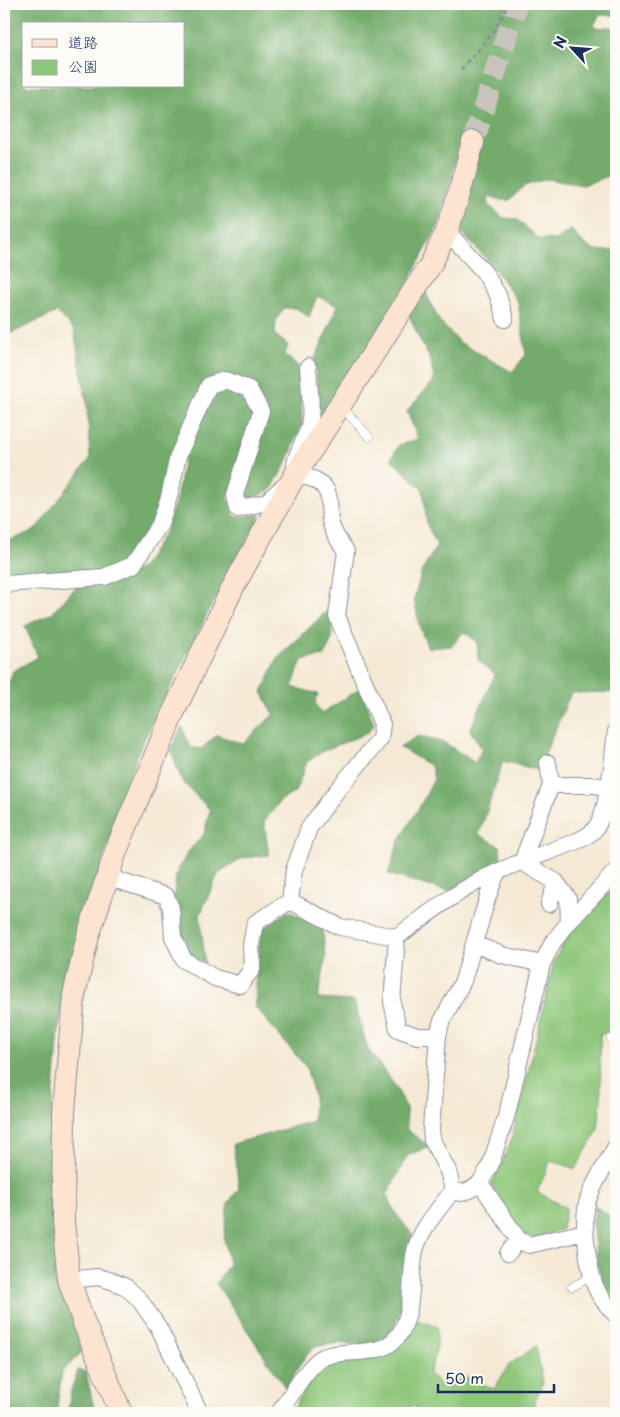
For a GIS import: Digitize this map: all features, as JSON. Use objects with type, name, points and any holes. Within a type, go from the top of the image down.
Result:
[{"type":"street","points":[[121,1413],[84,1323],[69,1280],[62,1222],[64,1112],[74,995],[88,936],[116,851],[173,713],[233,587],[295,475],[431,264],[447,231],[473,142]]},
{"type":"street","points":[[447,231],[484,272],[498,295],[505,319]]},
{"type":"street","points":[[4,584],[104,576],[133,565],[160,524],[169,497],[178,456],[209,385],[225,380],[249,389],[261,411],[235,495],[238,509],[266,502],[295,475],[296,457],[309,426],[308,367]]},
{"type":"street","points":[[107,877],[166,896],[171,908],[173,937],[184,960],[215,978],[240,986],[252,969],[251,945],[256,923],[290,901],[294,870],[310,828],[338,789],[380,739],[382,724],[337,616],[346,551],[334,534],[330,519],[329,497],[321,483],[308,476],[295,475]]},
{"type":"street","points":[[290,901],[340,927],[397,937],[463,890],[496,872],[583,838],[595,829],[606,800],[616,731]]},
{"type":"street","points":[[522,862],[551,785],[548,763]]},
{"type":"street","points":[[551,785],[595,785],[608,788]]},
{"type":"street","points":[[522,862],[556,882],[568,898],[568,922]]},
{"type":"street","points":[[453,1190],[461,1193],[470,1190],[480,1183],[490,1166],[507,1114],[542,964],[553,942],[568,922],[616,871]]},
{"type":"street","points":[[453,1190],[448,1171],[432,1140],[431,1129],[438,1036],[441,1023],[463,981],[496,872]]},
{"type":"street","points":[[549,904],[556,882]]},
{"type":"street","points":[[397,937],[392,1002],[398,1029],[417,1036],[438,1036]]},
{"type":"street","points":[[474,944],[502,955],[542,964]]},
{"type":"street","points":[[616,1146],[595,1182],[587,1201],[584,1222],[592,1276],[598,1293],[616,1315]]},
{"type":"street","points":[[480,1183],[513,1246],[529,1245],[585,1232]]},
{"type":"street","points":[[279,1413],[307,1371],[321,1357],[338,1353],[374,1351],[387,1345],[398,1336],[407,1319],[415,1252],[419,1237],[453,1190]]},
{"type":"street","points":[[69,1280],[98,1277],[126,1287],[139,1299],[159,1328],[200,1413]]},
{"type":"lane","points":[[341,405],[369,437]]},
{"type":"lane","points":[[572,1287],[592,1276]]},
{"type":"path","points":[[462,69],[497,26],[508,4]]},
{"type":"green space","points":[[4,4],[616,4],[616,15],[599,15],[593,28],[616,28],[616,165],[606,177],[583,185],[546,179],[524,186],[510,200],[500,200],[489,196],[488,205],[504,218],[517,219],[539,239],[555,240],[571,230],[590,248],[595,250],[616,250],[616,679],[613,692],[571,693],[538,770],[503,761],[479,835],[500,846],[501,863],[449,892],[388,874],[399,841],[434,779],[431,766],[399,747],[418,736],[445,743],[475,763],[482,749],[470,730],[495,674],[478,660],[477,641],[463,632],[452,646],[428,648],[420,628],[414,599],[422,571],[437,545],[427,525],[423,490],[391,459],[399,445],[418,439],[407,411],[434,381],[431,361],[409,315],[425,291],[440,322],[459,342],[512,372],[526,355],[518,302],[491,264],[456,225],[483,139],[462,134],[439,224],[393,311],[315,427],[317,380],[314,361],[338,306],[317,296],[309,317],[296,308],[284,308],[276,320],[275,335],[288,345],[285,355],[300,368],[302,424],[287,462],[271,490],[244,502],[242,495],[268,413],[253,385],[207,378],[153,524],[129,560],[102,572],[4,579],[4,543],[35,530],[90,459],[87,404],[74,330],[57,312],[12,333],[4,328]]},
{"type":"green space","points":[[229,387],[245,397],[256,415],[228,498],[235,517],[261,514],[206,616],[138,752],[78,939],[60,1019],[52,1112],[53,1198],[58,1274],[82,1352],[62,1372],[57,1413],[4,1413],[4,697],[13,671],[38,657],[25,626],[52,613],[76,587],[107,584],[143,567],[165,532],[176,500],[184,458],[213,392]]},
{"type":"green space","points":[[330,608],[332,638],[325,656],[302,660],[292,687],[318,694],[315,703],[321,714],[361,688],[374,725],[367,733],[325,750],[307,762],[295,792],[280,801],[264,822],[269,855],[243,858],[218,874],[200,915],[205,963],[189,957],[178,937],[174,898],[176,874],[188,852],[204,834],[210,810],[182,781],[171,750],[182,726],[190,747],[201,749],[217,735],[243,744],[274,714],[262,692],[277,659]]},
{"type":"green space","points":[[616,884],[616,967],[614,969],[616,972],[616,1032],[600,1034],[601,1100],[598,1130],[575,1169],[551,1160],[537,1192],[566,1208],[562,1229],[535,1238],[524,1236],[491,1186],[510,1144],[554,961],[569,933]]},
{"type":"green space","points":[[288,911],[322,927],[326,957],[318,999],[354,1001],[368,1049],[396,1087],[406,1108],[407,1130],[429,1146],[407,1156],[387,1195],[396,1214],[413,1235],[401,1309],[391,1334],[376,1344],[340,1343],[315,1346],[302,1361],[286,1389],[216,1283],[229,1264],[224,1239],[228,1204],[239,1188],[233,1144],[313,1121],[314,1096],[306,1067],[256,1008],[255,983],[263,929]]},
{"type":"green space","points":[[595,1206],[616,1220],[616,1302],[603,1286],[597,1262],[593,1228]]},
{"type":"green space","points":[[416,1320],[437,1326],[437,1346],[429,1375],[445,1388],[465,1376],[494,1389],[509,1365],[536,1346],[543,1383],[534,1403],[540,1413],[418,1413],[415,1406],[391,1413],[292,1413],[302,1393],[326,1364],[376,1358],[394,1350],[404,1342]]},
{"type":"green space","points":[[78,1370],[86,1372],[95,1413],[68,1413],[71,1390]]},
{"type":"tunnel","points":[[473,142],[517,4]]}]
